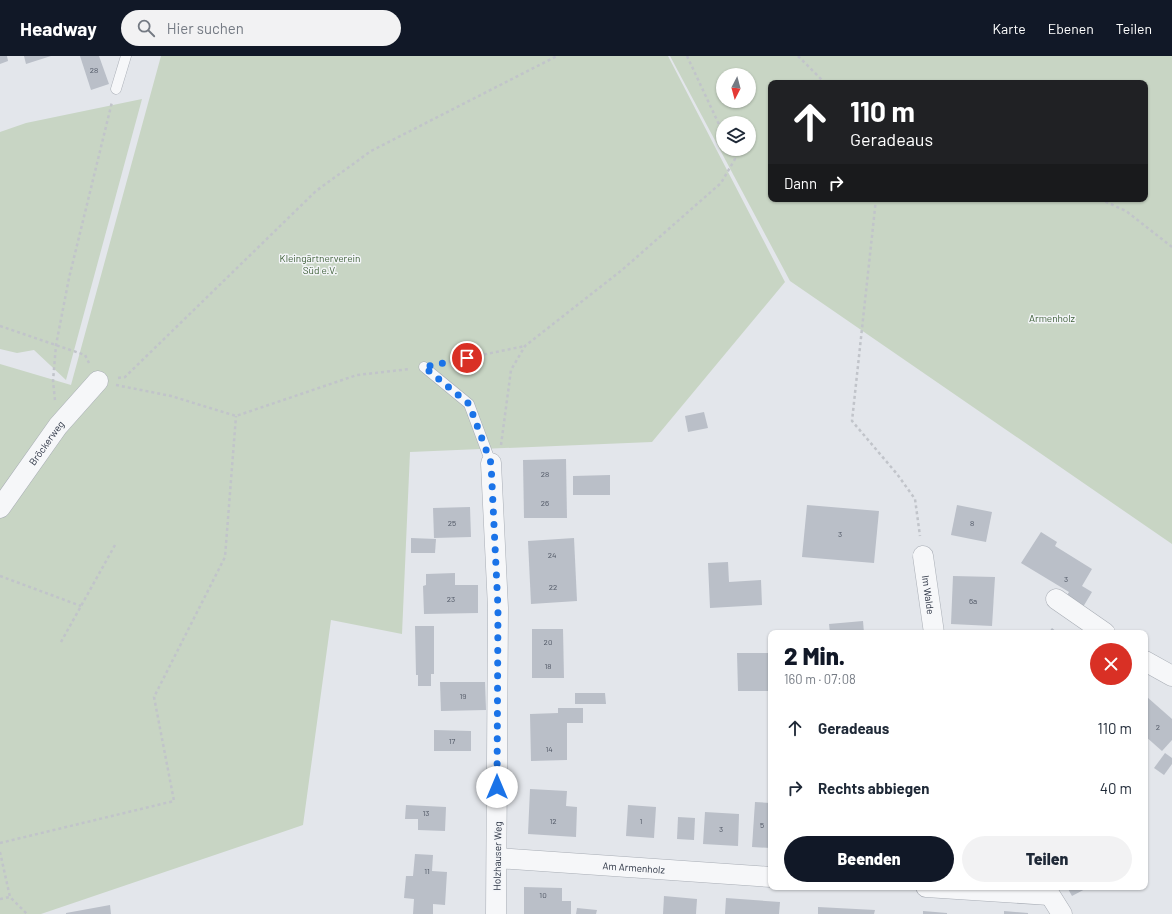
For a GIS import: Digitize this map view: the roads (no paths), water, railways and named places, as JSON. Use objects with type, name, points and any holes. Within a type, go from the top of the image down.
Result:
[{"type":"street","name":"Bröckerweg","points":[[0,508],[58,426],[98,381]]},
{"type":"street","name":"Holzhauser Weg","points":[[491,463],[498,608],[496,914]]},
{"type":"street","name":"Im Walde","points":[[923,556],[934,630]]},
{"type":"street","points":[[1056,599],[1101,630]]},
{"type":"street","points":[[1148,663],[1172,676]]},
{"type":"street","name":"Am Armenholz","points":[[497,858],[768,877]]},
{"type":"street","points":[[1017,890],[1047,891],[1062,914]]},
{"type":"lane","points":[[116,89],[126,56]]},
{"type":"lane","points":[[424,367],[469,404],[491,463]]},
{"type":"park label","name":"Kleingärtnerverein Süd e.V.","points":[[320,264]]},
{"type":"park label","name":"Armenholz","points":[[1052,318]]}]
